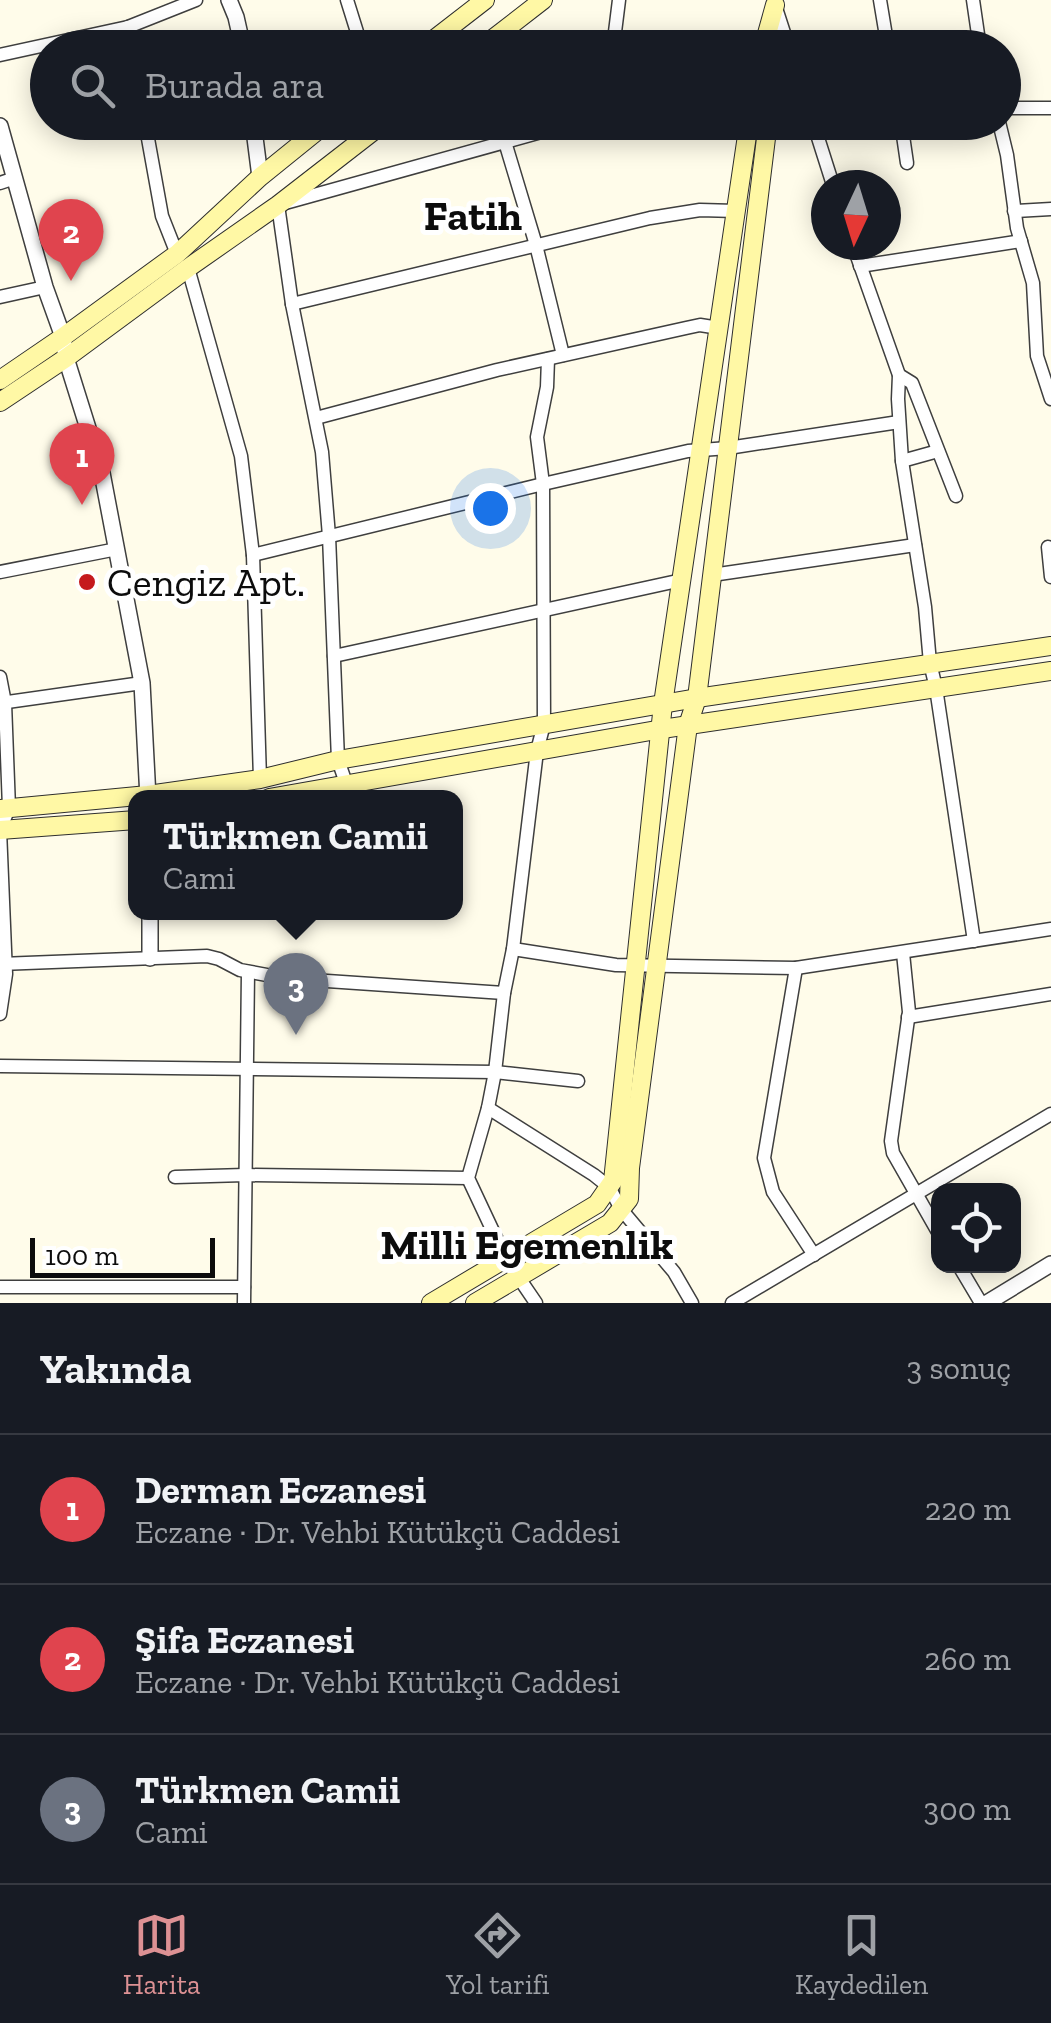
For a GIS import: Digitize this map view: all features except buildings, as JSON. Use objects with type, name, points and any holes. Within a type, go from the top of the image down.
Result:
[{"type":"main road","points":[[446,30],[485,0]]},
{"type":"main road","points":[[504,30],[543,0]]},
{"type":"main road","points":[[767,30],[774,3]]},
{"type":"main road","points":[[773,30],[774,3]]},
{"type":"main road","points":[[0,402],[66,358],[183,261],[260,178],[306,140]]},
{"type":"main road","points":[[0,380],[183,261],[278,205],[362,140]]},
{"type":"main road","points":[[431,1303],[598,1204],[613,1181],[663,704],[746,140]]},
{"type":"main road","points":[[475,1303],[610,1223],[630,1200],[630,1168],[688,725],[698,698],[766,140]]},
{"type":"main road","points":[[188,790],[698,698],[1051,646]]},
{"type":"main road","points":[[313,790],[662,729],[1051,670]]},
{"type":"main road","points":[[4,808],[128,798]]},
{"type":"main road","points":[[0,830],[128,821]]},
{"type":"street","points":[[114,30],[196,0]]},
{"type":"street","points":[[228,0],[239,30]]},
{"type":"street","points":[[346,0],[356,30]]},
{"type":"street","points":[[616,30],[619,0]]},
{"type":"street","points":[[880,0],[885,30]]},
{"type":"street","points":[[972,0],[977,30]]},
{"type":"street","points":[[774,3],[783,30]]},
{"type":"street","points":[[0,54],[30,48]]},
{"type":"street","points":[[1021,108],[1051,108]]},
{"type":"street","points":[[0,126],[8,180],[63,337],[102,473],[142,682],[148,790]]},
{"type":"street","points":[[149,140],[162,216],[183,261],[241,456],[254,555],[260,779]]},
{"type":"street","points":[[255,140],[260,178]]},
{"type":"street","points":[[346,784],[338,760],[322,452],[292,304],[278,205],[510,140]]},
{"type":"street","points":[[819,140],[829,170]]},
{"type":"street","points":[[904,140],[907,163]]},
{"type":"street","points":[[1003,140],[1014,211],[1033,282],[1037,356],[1051,399]]},
{"type":"street","points":[[503,142],[536,245],[562,356]]},
{"type":"street","points":[[1014,211],[1051,209]]},
{"type":"street","points":[[292,304],[650,218],[700,210],[736,211]]},
{"type":"street","points":[[860,266],[1022,240]]},
{"type":"street","points":[[858,260],[899,375],[902,461],[974,941]]},
{"type":"street","points":[[1033,282],[1051,286]]},
{"type":"street","points":[[0,297],[45,288]]},
{"type":"street","points":[[316,418],[548,359],[700,326],[719,328]]},
{"type":"street","points":[[536,1303],[506,1259],[468,1178],[495,1072],[537,751],[544,724],[543,484],[537,436],[548,359]]},
{"type":"street","points":[[899,375],[912,383],[956,496]]},
{"type":"street","points":[[254,555],[543,484],[701,450],[899,422]]},
{"type":"street","points":[[902,461],[938,452]]},
{"type":"street","points":[[712,575],[915,545]]},
{"type":"street","points":[[1048,547],[1051,576]]},
{"type":"street","points":[[0,572],[117,549]]},
{"type":"street","points":[[334,656],[682,580]]},
{"type":"street","points":[[0,676],[4,808],[0,830],[0,1014]]},
{"type":"street","points":[[2,703],[142,682]]},
{"type":"street","points":[[150,920],[150,958]]},
{"type":"street","points":[[513,949],[636,966],[796,968],[1051,929]]},
{"type":"street","points":[[903,953],[908,1018],[891,1142],[893,1153],[931,1220]]},
{"type":"street","points":[[3,964],[207,956],[248,972],[312,982],[504,993]]},
{"type":"street","points":[[796,968],[764,1158],[773,1192],[814,1255]]},
{"type":"street","points":[[244,1303],[248,972]]},
{"type":"street","points":[[908,1018],[1051,994]]},
{"type":"street","points":[[0,1066],[495,1072],[578,1080]]},
{"type":"street","points":[[488,1108],[608,1187],[621,1209],[674,1272],[692,1303]]},
{"type":"street","points":[[732,1303],[1051,1114]]},
{"type":"street","points":[[175,1176],[468,1178]]},
{"type":"street","points":[[964,1273],[984,1303],[1051,1264]]},
{"type":"street","points":[[0,1287],[244,1288]]},
{"type":"place","name":"Şifa Eczanesi","points":[[71,281]]},
{"type":"place","name":"Derman Eczanesi","points":[[82,505]]},
{"type":"place","name":"Cengiz Apt.","points":[[87,582]]},
{"type":"place","name":"Türkmen Camii","points":[[296,1035]]},
{"type":"district","name":"Fatih","points":[[473,215]]},
{"type":"district","name":"Milli Egemenlik","points":[[527,1244]]}]
